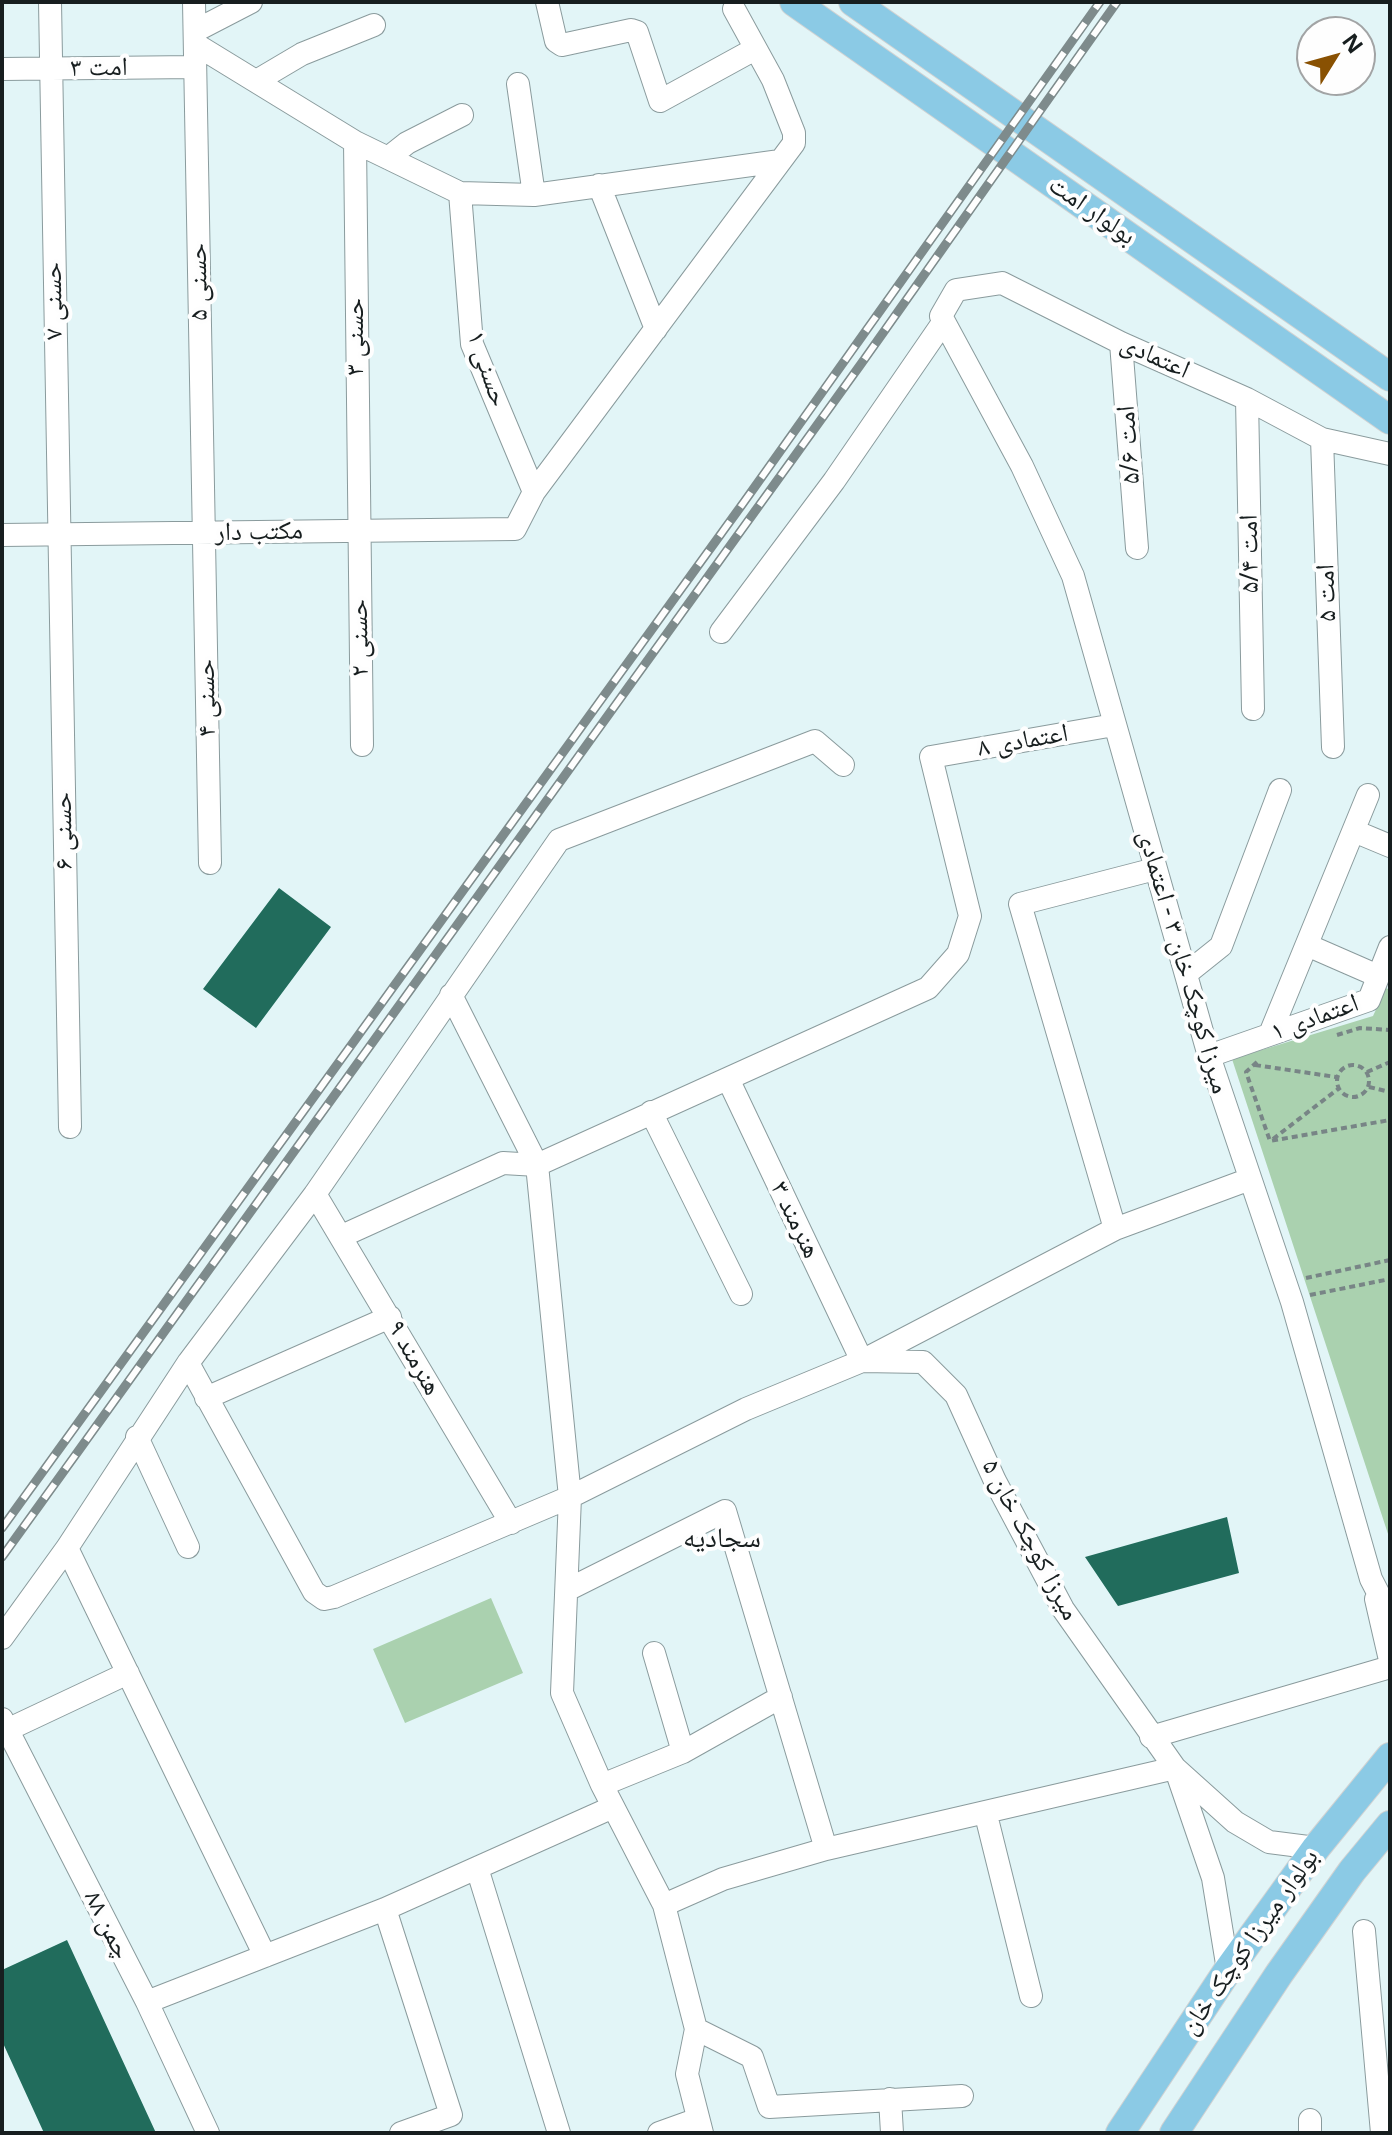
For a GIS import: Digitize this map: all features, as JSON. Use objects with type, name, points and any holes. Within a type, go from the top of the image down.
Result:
[{"type":"main road","name":"بولوار امت","points":[[794,2],[1390,420]]},
{"type":"main road","name":"بولوار امت","points":[[853,2],[1390,377]]},
{"type":"main road","name":"بولوار میرزا کوچک خان","points":[[1120,2133],[1228,1970],[1316,1848],[1390,1757]]},
{"type":"main road","name":"بولوار میرزا کوچک خان","points":[[1180,2123],[1279,1974],[1390,1825]]},
{"type":"main road","points":[[1149,2087],[1180,2123]]},
{"type":"street","name":"حسنی ۷","points":[[50,2],[57,534]]},
{"type":"street","name":"حسنی ۵","points":[[194,2],[204,533]]},
{"type":"street","name":"امت ۳","points":[[2,69],[51,68],[195,47],[251,2]]},
{"type":"street","points":[[547,2],[556,41],[562,45],[631,30],[637,32],[660,101],[755,49]]},
{"type":"street","points":[[534,492],[794,143],[794,133],[773,80],[734,9]]},
{"type":"street","points":[[258,80],[302,54],[374,25]]},
{"type":"street","points":[[195,47],[258,80],[355,142],[460,193],[534,195],[780,161]]},
{"type":"street","points":[[518,84],[534,195]]},
{"type":"street","points":[[388,158],[407,143],[462,115]]},
{"type":"street","name":"حسنی ۳","points":[[355,142],[357,531]]},
{"type":"street","points":[[599,185],[656,329]]},
{"type":"street","name":"حسنی ۱","points":[[460,193],[472,344],[534,492]]},
{"type":"street","name":"اعتمادی","points":[[942,324],[941,316],[956,290],[1002,283],[1121,343],[1247,399],[1322,439],[1390,454]]},
{"type":"street","points":[[721,632],[834,481],[942,324]]},
{"type":"street","name":"میرزا کوچک خان ۳ - اعتمادی","points":[[942,324],[1022,466],[1073,576],[1209,1056],[1289,1294],[1371,1579],[1390,1616]]},
{"type":"street","name":"امت ۵/۶","points":[[1121,343],[1137,548]]},
{"type":"street","name":"امت ۵/۴","points":[[1247,399],[1253,709]]},
{"type":"street","name":"امت ۵","points":[[1322,439],[1333,747]]},
{"type":"street","name":"مکتب دار","points":[[2,535],[515,529],[534,492]]},
{"type":"street","name":"حسنی ۲","points":[[357,531],[362,745]]},
{"type":"street","name":"حسنی ۴","points":[[204,533],[210,863]]},
{"type":"street","name":"حسنی ۶","points":[[57,534],[70,1127]]},
{"type":"street","name":"اعتمادی ۸","points":[[728,1079],[928,988],[958,954],[970,916],[931,757],[1114,725]]},
{"type":"street","points":[[2,1638],[67,1548],[188,1363],[315,1194],[559,840],[815,741],[843,765]]},
{"type":"street","points":[[1186,974],[1221,946],[1280,790]]},
{"type":"street","points":[[1270,1034],[1368,795]]},
{"type":"street","points":[[1354,831],[1390,846]]},
{"type":"street","points":[[1115,1229],[1020,904],[1155,869]]},
{"type":"street","points":[[1307,945],[1378,976]]},
{"type":"street","name":"اعتمادی ۱","points":[[1209,1056],[1369,1000],[1390,947]]},
{"type":"street","points":[[451,995],[537,1165],[570,1497],[562,1693],[602,1785],[664,1905],[696,2029],[687,2074],[700,2126],[659,2133]]},
{"type":"street","points":[[342,1236],[503,1163],[537,1165],[728,1079]]},
{"type":"street","name":"هنرمند ۳","points":[[728,1079],[862,1361]]},
{"type":"street","points":[[651,1112],[741,1294]]},
{"type":"street","points":[[188,1363],[314,1592],[324,1599],[570,1497],[746,1409],[862,1361],[1115,1229],[1250,1179]]},
{"type":"street","name":"هنرمند ۹","points":[[315,1194],[511,1523]]},
{"type":"street","points":[[206,1398],[390,1317]]},
{"type":"street","name":"میرزا کوچک خان ۵","points":[[862,1361],[923,1362],[956,1395],[995,1481],[1063,1609],[1175,1768],[1235,1822],[1269,1842],[1316,1848]]},
{"type":"street","points":[[137,1437],[188,1547]]},
{"type":"street","points":[[567,1590],[725,1511],[826,1849]]},
{"type":"street","points":[[67,1548],[265,1956]]},
{"type":"street","points":[[1371,1579],[1390,1660]]},
{"type":"street","points":[[654,1653],[683,1752]]},
{"type":"street","points":[[1151,1737],[1390,1667]]},
{"type":"street","points":[[5,1725],[128,1673]]},
{"type":"street","points":[[602,1785],[683,1752],[781,1697]]},
{"type":"street","name":"چمن ۸۸","points":[[5,1725],[147,2002],[208,2133]]},
{"type":"street","points":[[664,1905],[723,1879],[826,1849],[986,1815],[1175,1768]]},
{"type":"street","name":"میرزا کوچک خان ۵","points":[[1175,1768],[1213,1878],[1228,1970]]},
{"type":"street","points":[[147,2002],[385,1909],[613,1807]]},
{"type":"street","points":[[986,1815],[1031,1996]]},
{"type":"street","points":[[477,1868],[559,2133]]},
{"type":"street","points":[[385,1909],[451,2115],[401,2133]]},
{"type":"street","points":[[1364,1931],[1384,2064],[1382,2133]]},
{"type":"street","points":[[696,2029],[752,2057],[769,2107],[962,2096]]},
{"type":"street","points":[[890,2099],[892,2133]]},
{"type":"path","points":[[1332,1037],[1360,1028],[1390,1030]]},
{"type":"path","points":[[1209,1056],[1336,1077]]},
{"type":"path","points":[[1262,1057],[1246,1072],[1270,1141]]},
{"type":"path","points":[[1367,1072],[1390,1062]]},
{"type":"path","points":[[1357,1065],[1367,1072],[1369,1087],[1360,1097],[1348,1098],[1338,1089],[1336,1077],[1344,1066],[1357,1065]]},
{"type":"path","points":[[1369,1087],[1390,1092]]},
{"type":"path","points":[[1270,1141],[1338,1089]]},
{"type":"path","points":[[1270,1141],[1390,1120]]},
{"type":"path","points":[[1289,1294],[1390,1260]]},
{"type":"path","points":[[1289,1294],[1310,1295],[1390,1279]]},
{"type":"green space","points":[[1386,988],[1390,990],[1390,1540],[1232,1059],[1373,1016]]},
{"type":"green space","points":[[491,1598],[523,1673],[405,1723],[373,1649]]},
{"type":"building","points":[[279,888],[331,927],[256,1028],[203,989]]},
{"type":"building","points":[[1227,1517],[1239,1573],[1118,1606],[1085,1557]]},
{"type":"building","points":[[67,1940],[156,2133],[44,2133],[2,2041],[2,1970]]},
{"type":"railway","points":[[2,1528],[744,502],[1100,2]]},
{"type":"railway","points":[[2,1557],[861,364],[1117,2]]},
{"type":"district","name":"سجادیه","points":[[722,1539]]}]
